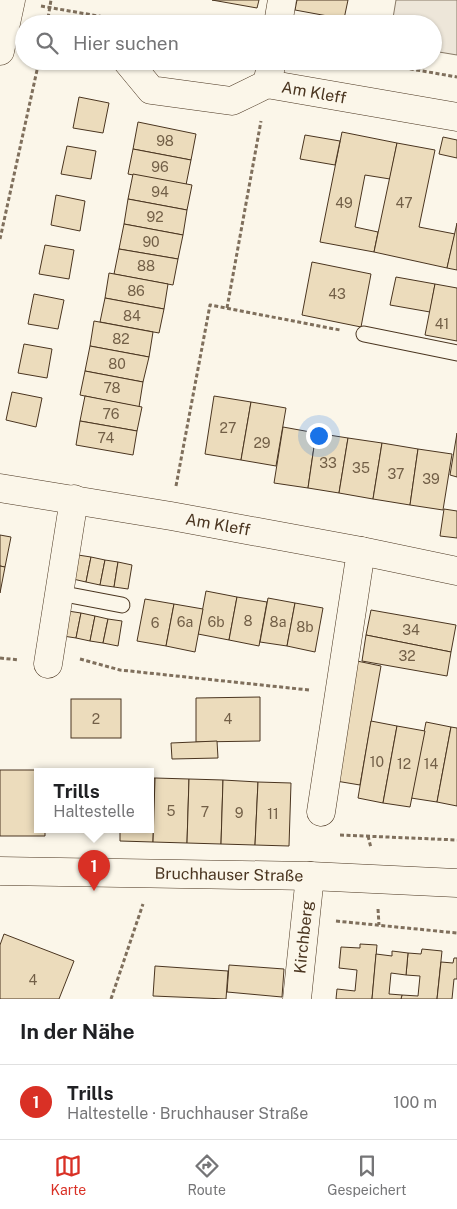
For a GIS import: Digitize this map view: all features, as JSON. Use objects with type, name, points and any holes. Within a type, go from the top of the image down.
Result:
[{"type":"street","points":[[280,15],[282,0]]},
{"type":"street","points":[[7,42],[10,1]]},
{"type":"street","name":"Am Kleff","points":[[134,70],[151,90],[232,101],[270,72],[457,117]]},
{"type":"street","name":"Am Kleff","points":[[0,488],[171,516],[361,551],[457,571]]},
{"type":"street","points":[[50,658],[74,499]]},
{"type":"street","points":[[325,823],[339,694],[361,551]]},
{"type":"street","name":"Bruchhauser Straße","points":[[0,871],[310,876],[457,883]]},
{"type":"street","name":"Kirchberg","points":[[297,999],[310,876]]},
{"type":"lane","points":[[364,334],[457,353]]},
{"type":"lane","points":[[60,594],[122,605]]},
{"type":"path","points":[[49,15],[51,0]]},
{"type":"path","points":[[10,1],[91,15]]},
{"type":"path","points":[[0,239],[37,70]]},
{"type":"path","points":[[417,70],[457,77]]},
{"type":"path","points":[[227,308],[270,72]]},
{"type":"path","points":[[171,516],[210,305],[364,334]]},
{"type":"path","points":[[50,658],[120,670],[263,684],[339,694]]},
{"type":"path","points":[[325,823],[457,840]]},
{"type":"path","points":[[111,999],[154,872]]},
{"type":"path","points":[[305,919],[457,933]]},
{"type":"shaded area","points":[[396,0],[457,0],[457,55],[442,52],[442,15],[394,15]]},
{"type":"building","points":[[212,0],[259,0],[257,8]]},
{"type":"building","points":[[297,0],[348,0],[345,15],[322,15],[295,10]]},
{"type":"building","points":[[79,97],[109,103],[103,133],[73,128]]},
{"type":"building","points":[[138,122],[196,134],[191,160],[133,149]]},
{"type":"building","points":[[342,132],[397,143],[390,179],[365,175],[355,227],[378,232],[374,252],[320,242]]},
{"type":"building","points":[[305,135],[340,141],[335,165],[300,159]]},
{"type":"building","points":[[443,137],[457,140],[457,158],[439,154]]},
{"type":"building","points":[[397,143],[435,150],[419,227],[455,234],[447,268],[374,252]]},
{"type":"building","points":[[67,146],[96,151],[91,179],[61,174]]},
{"type":"building","points":[[133,149],[191,160],[186,185],[128,174]]},
{"type":"building","points":[[133,174],[192,185],[187,210],[128,199]]},
{"type":"building","points":[[56,195],[85,201],[80,231],[51,225]]},
{"type":"building","points":[[128,199],[187,210],[183,235],[124,224]]},
{"type":"building","points":[[457,223],[457,270],[447,268]]},
{"type":"building","points":[[124,224],[183,235],[178,259],[119,249]]},
{"type":"building","points":[[45,245],[74,250],[69,279],[39,274]]},
{"type":"building","points":[[119,249],[178,259],[173,285],[114,274]]},
{"type":"building","points":[[312,262],[371,274],[361,327],[302,315]]},
{"type":"building","points":[[109,273],[168,284],[164,309],[105,298]]},
{"type":"building","points":[[396,277],[435,284],[430,312],[390,305]]},
{"type":"building","points":[[435,284],[457,288],[457,341],[425,335]]},
{"type":"building","points":[[34,294],[64,300],[58,329],[28,324]]},
{"type":"building","points":[[105,298],[164,309],[159,333],[100,322]]},
{"type":"building","points":[[94,321],[153,332],[149,357],[90,346]]},
{"type":"building","points":[[24,344],[52,349],[47,378],[18,373]]},
{"type":"building","points":[[90,346],[149,357],[143,382],[85,371]]},
{"type":"building","points":[[85,371],[143,382],[139,407],[80,395]]},
{"type":"building","points":[[12,392],[42,398],[36,427],[6,420]]},
{"type":"building","points":[[85,396],[142,407],[137,431],[80,421]]},
{"type":"building","points":[[214,396],[251,402],[241,460],[205,454]]},
{"type":"building","points":[[251,402],[286,408],[276,466],[241,460]]},
{"type":"building","points":[[80,421],[137,431],[133,455],[76,445]]},
{"type":"building","points":[[283,427],[316,433],[308,488],[274,483]]},
{"type":"building","points":[[316,433],[348,438],[339,493],[308,488]]},
{"type":"building","points":[[457,433],[457,477],[450,475]]},
{"type":"building","points":[[348,438],[382,443],[373,499],[339,493]]},
{"type":"building","points":[[382,443],[418,449],[410,505],[373,499]]},
{"type":"building","points":[[418,449],[452,454],[443,510],[410,505]]},
{"type":"building","points":[[444,509],[457,511],[457,538],[440,536]]},
{"type":"building","points":[[0,535],[11,537],[5,567],[0,566]]},
{"type":"building","points":[[78,555],[91,557],[86,582],[73,579]]},
{"type":"building","points":[[91,557],[105,560],[100,585],[86,582]]},
{"type":"building","points":[[105,560],[118,562],[114,587],[100,585]]},
{"type":"building","points":[[118,562],[132,565],[128,589],[114,587]]},
{"type":"building","points":[[0,566],[5,567],[0,593]]},
{"type":"building","points":[[206,591],[237,597],[229,640],[198,634]]},
{"type":"building","points":[[237,597],[267,602],[259,646],[229,640]]},
{"type":"building","points":[[268,598],[295,603],[287,646],[260,642]]},
{"type":"building","points":[[145,599],[174,604],[166,646],[137,641]]},
{"type":"building","points":[[295,603],[323,608],[315,652],[287,646]]},
{"type":"building","points":[[174,604],[203,609],[195,652],[166,646]]},
{"type":"building","points":[[371,610],[456,625],[451,652],[366,635]]},
{"type":"building","points":[[68,611],[81,613],[76,638],[63,636]]},
{"type":"building","points":[[81,613],[95,616],[90,641],[76,638]]},
{"type":"building","points":[[95,616],[108,619],[103,643],[90,641]]},
{"type":"building","points":[[108,619],[122,621],[118,646],[103,643]]},
{"type":"building","points":[[366,635],[451,652],[447,676],[362,661]]},
{"type":"building","points":[[357,661],[381,666],[360,785],[336,781]]},
{"type":"building","points":[[260,697],[260,741],[196,742],[196,698]]},
{"type":"building","points":[[71,699],[121,699],[121,738],[71,738]]},
{"type":"building","points":[[371,721],[397,726],[383,803],[358,798]]},
{"type":"building","points":[[426,722],[451,727],[437,802],[411,798]]},
{"type":"building","points":[[397,726],[425,731],[410,807],[383,803]]},
{"type":"building","points":[[451,727],[457,728],[457,806],[437,802]]},
{"type":"building","points":[[217,741],[218,758],[172,759],[171,743]]},
{"type":"building","points":[[0,770],[34,770],[34,833],[45,833],[45,836],[0,836]]},
{"type":"building","points":[[154,778],[155,778],[154,810]]},
{"type":"building","points":[[155,778],[189,779],[187,843],[153,842]]},
{"type":"building","points":[[189,779],[223,780],[221,844],[187,843]]},
{"type":"building","points":[[223,780],[258,782],[255,845],[221,844]]},
{"type":"building","points":[[258,782],[291,783],[289,846],[255,845]]},
{"type":"building","points":[[120,833],[153,833],[153,842],[120,841]]},
{"type":"building","points":[[4,934],[74,961],[59,999],[0,999],[0,945]]},
{"type":"building","points":[[360,944],[377,945],[372,999],[336,999],[337,989],[355,991],[357,970],[339,968],[341,947],[360,948]]},
{"type":"building","points":[[422,949],[442,951],[437,999],[401,999],[402,995],[418,996],[420,976],[406,975],[408,953],[421,954]]},
{"type":"building","points":[[392,951],[408,953],[406,975],[391,973],[389,994],[402,995],[401,999],[372,999],[376,954],[392,956]]},
{"type":"building","points":[[454,958],[457,958],[457,979],[454,979],[452,999],[437,999],[441,962],[453,963]]},
{"type":"building","points":[[229,965],[284,969],[282,997],[227,992]]},
{"type":"building","points":[[155,966],[228,971],[226,999],[153,996]]},
{"type":"place","name":"Trills","points":[[94,891]]}]
